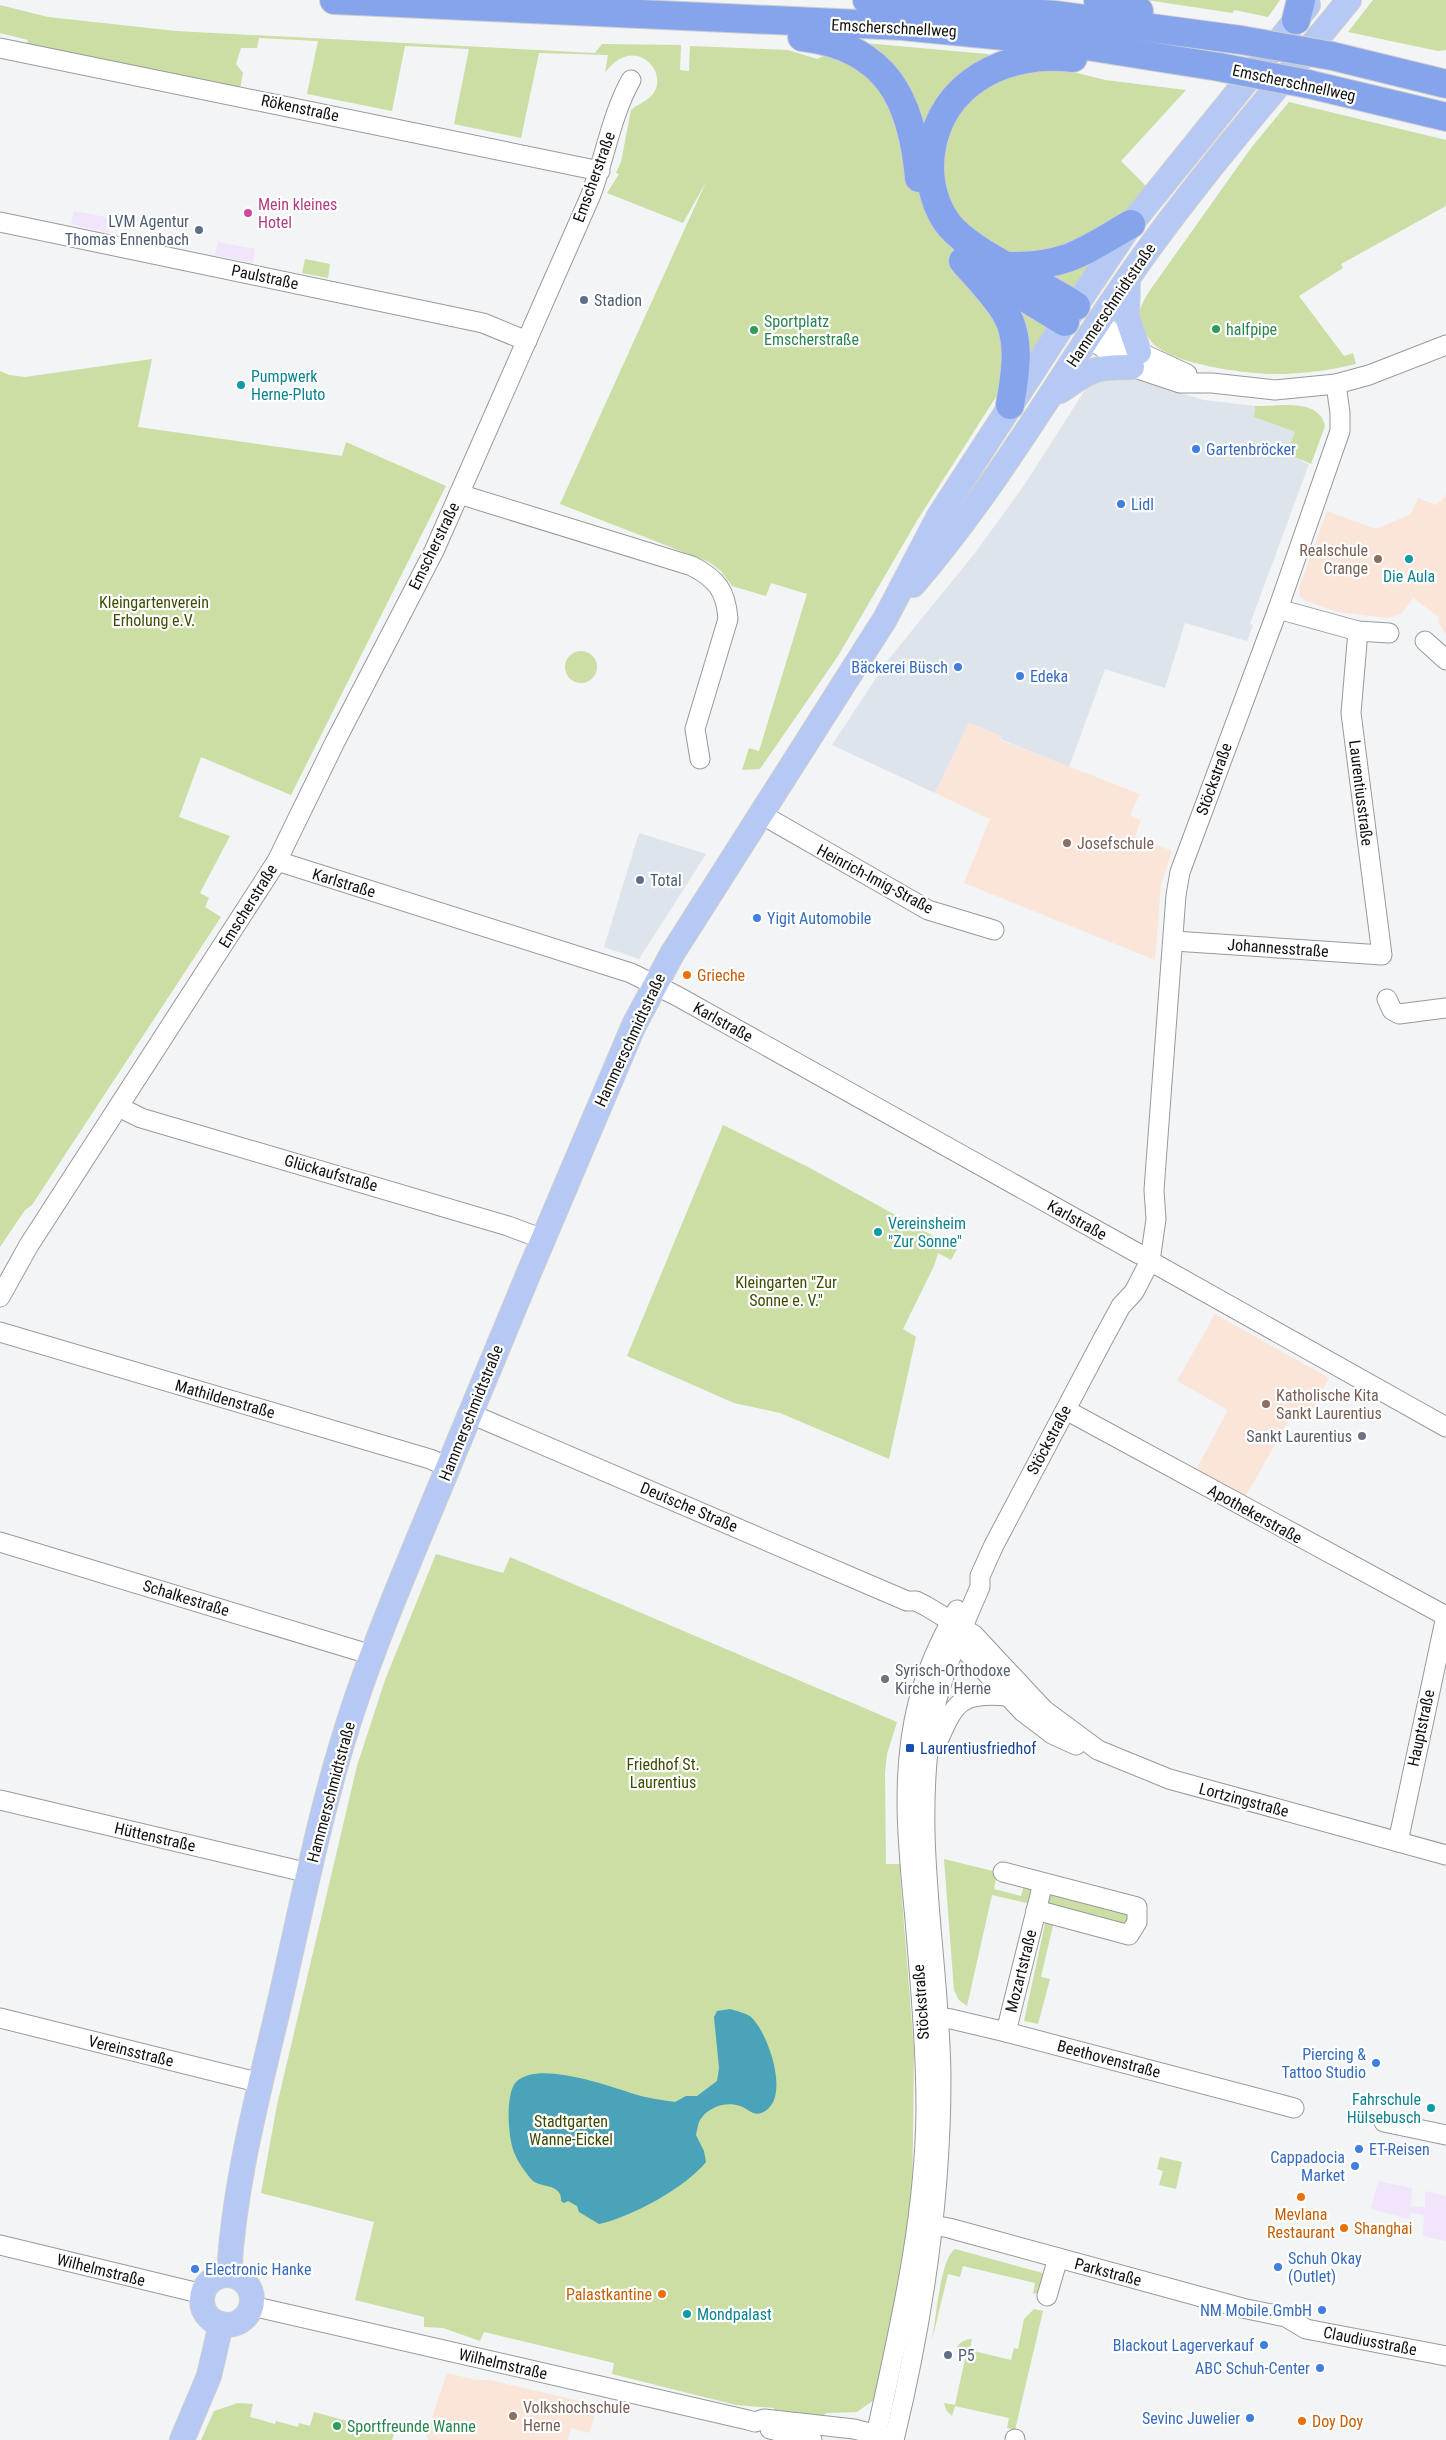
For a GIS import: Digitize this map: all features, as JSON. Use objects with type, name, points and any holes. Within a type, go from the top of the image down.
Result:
[{"type":"highway","name":"Emscherschnellweg","points":[[334,0],[902,26],[1056,40],[1308,84],[1446,117]]},
{"type":"highway","name":"Emscherschnellweg","points":[[867,0],[1054,15],[1241,40],[1332,56],[1446,84]]},
{"type":"highway","points":[[1098,0],[1127,9],[1197,20],[1241,40]]},
{"type":"highway","points":[[724,18],[758,32],[838,43],[876,66],[894,85],[912,125],[920,193],[925,213],[935,232],[948,248],[964,261],[1004,311],[1014,332],[1016,367],[1010,405]]},
{"type":"highway","points":[[1070,314],[1007,266],[967,242],[947,222],[937,204],[932,187],[930,165],[933,140],[942,115],[953,97],[972,81],[992,69],[1038,57],[1068,57],[1167,68],[1219,67]]},
{"type":"highway","points":[[1007,266],[1035,266],[1074,257],[1131,224]]},
{"type":"highway","points":[[964,261],[1070,314]]},
{"type":"main road","name":"Hammerschmidtstraße","points":[[885,619],[972,512],[1128,279],[1187,197],[1349,0]]},
{"type":"main road","name":"Hammerschmidtstraße","points":[[229,2274],[244,2162],[309,1873],[332,1779],[372,1655],[542,1239],[631,1031],[655,984],[885,619],[939,516],[1010,405],[1131,224],[1303,7]]},
{"type":"main road","points":[[1050,397],[1083,374],[1098,368],[1135,359],[1128,317],[1128,279]]},
{"type":"main road","points":[[1070,314],[1094,330]]},
{"type":"main road","points":[[229,2274],[248,2285],[251,2292],[252,2306],[245,2318],[240,2321],[234,2324],[221,2324],[210,2318],[206,2313],[202,2294],[212,2279],[229,2274]]},
{"type":"main road","points":[[182,2440],[209,2376],[221,2324]]},
{"type":"street","name":"Rökenstraße","points":[[0,48],[600,171]]},
{"type":"street","name":"Emscherstraße","points":[[0,1297],[29,1245],[277,861],[434,551],[460,494],[600,171],[620,101],[631,80]]},
{"type":"street","name":"Paulstraße","points":[[0,222],[474,322],[527,340]]},
{"type":"street","points":[[1094,330],[1135,359],[1182,372],[1212,383],[1275,390],[1298,390],[1336,384],[1369,375],[1446,345]]},
{"type":"street","name":"Stöckstraße","points":[[885,2439],[917,2340],[926,2224],[941,2082],[909,1857],[908,1766],[918,1701],[932,1661],[955,1630],[980,1587],[980,1576],[1015,1504],[1121,1306],[1134,1292],[1145,1258],[1146,1214],[1154,1190],[1176,895],[1180,872],[1278,608],[1340,431],[1340,413],[1336,384]]},
{"type":"street","name":"Emscherstraße","points":[[460,494],[692,566],[715,581],[727,602],[728,619],[695,729],[700,759]]},
{"type":"street","points":[[1278,608],[1358,631],[1389,633]]},
{"type":"street","name":"Laurentiusstraße","points":[[1358,631],[1351,713],[1382,955]]},
{"type":"street","points":[[1425,641],[1446,660]]},
{"type":"street","name":"Heinrich-Imig-Straße","points":[[762,814],[928,910],[994,930]]},
{"type":"street","name":"Karlstraße","points":[[277,861],[631,973],[655,984],[1446,1427]]},
{"type":"street","name":"Johannesstraße","points":[[1174,941],[1382,955]]},
{"type":"street","points":[[1387,999],[1392,1010],[1399,1014],[1446,1008]]},
{"type":"street","name":"Glückaufstraße","points":[[119,1108],[141,1118],[499,1223],[542,1239]]},
{"type":"street","name":"Mathildenstraße","points":[[0,1332],[430,1459],[448,1467]]},
{"type":"street","name":"Apothekerstraße","points":[[1066,1410],[1446,1616]]},
{"type":"street","name":"Deutsche Straße","points":[[470,1414],[907,1601]]},
{"type":"street","name":"Schalkestraße","points":[[0,1542],[372,1655]]},
{"type":"street","name":"Lortzingstraße","points":[[907,1601],[955,1630],[982,1642],[1044,1710],[1094,1748]]},
{"type":"street","name":"Hauptstraße","points":[[1398,1842],[1446,1616]]},
{"type":"street","name":"Stöckstraße","points":[[931,2017],[926,1856],[928,1756],[936,1701],[955,1630]]},
{"type":"street","name":"Lortzingstraße","points":[[955,1630],[1007,1696],[1023,1712],[1052,1734],[1072,1744],[1094,1748],[1169,1779],[1446,1855]]},
{"type":"street","name":"Stöckstraße","points":[[928,1756],[937,1744],[952,1711],[965,1700],[981,1694],[1007,1696]]},
{"type":"street","name":"Hüttenstraße","points":[[0,1800],[309,1873]]},
{"type":"street","points":[[1003,1872],[1042,1882]]},
{"type":"street","name":"Mozartstraße","points":[[1006,2032],[1042,1882],[1137,1907],[1137,1922],[1128,1935],[1036,1910]]},
{"type":"street","name":"Beethovenstraße","points":[[931,2017],[1006,2032],[1294,2108]]},
{"type":"street","name":"Vereinsstraße","points":[[0,2018],[261,2083]]},
{"type":"street","points":[[1384,2122],[1446,2135]]},
{"type":"street","name":"Parkstraße","points":[[926,2224],[1242,2308],[1286,2317],[1296,2323]]},
{"type":"street","name":"Wilhelmstraße","points":[[0,2245],[202,2294]]},
{"type":"street","points":[[1047,2296],[1058,2258]]},
{"type":"street","name":"Wilhelmstraße","points":[[252,2306],[755,2422],[763,2428],[812,2440]]},
{"type":"street","name":"Claudiusstraße","points":[[1296,2323],[1306,2328],[1446,2356]]},
{"type":"street","name":"Wilhelmstraße","points":[[755,2422],[764,2419],[854,2429],[885,2439]]},
{"type":"shaded area","points":[[74,211],[111,218],[109,233],[71,224]]},
{"type":"shaded area","points":[[218,242],[255,249],[253,263],[215,255]]},
{"type":"shaded area","points":[[1127,377],[1204,400],[1255,406],[1254,417],[1295,432],[1291,442],[1293,453],[1303,462],[1309,464],[1250,624],[1253,625],[1247,641],[1185,623],[1165,688],[1105,669],[1069,767],[1000,739],[1001,736],[969,723],[935,793],[832,745],[888,660],[975,553],[1025,484],[1083,393],[1090,385],[1100,380]]},
{"type":"shaded area","name":"Realschule Crange","points":[[1446,495],[1446,635],[1438,621],[1439,617],[1413,598],[1401,614],[1387,618],[1338,612],[1306,601],[1300,597],[1299,588],[1327,511],[1376,529],[1411,514],[1418,498],[1436,505]]},
{"type":"shaded area","name":"Josefschule","points":[[969,723],[1001,736],[1000,740],[1140,794],[1130,815],[1141,820],[1135,836],[1172,851],[1161,885],[1155,960],[964,883],[990,819],[935,793]]},
{"type":"shaded area","points":[[639,833],[706,854],[639,959],[604,947]]},
{"type":"shaded area","name":"Katholische Kita Sankt Laurentius","points":[[1215,1314],[1329,1378],[1312,1410],[1307,1407],[1304,1412],[1296,1408],[1245,1497],[1196,1470],[1228,1410],[1177,1381]]},
{"type":"shaded area","points":[[1378,2181],[1412,2188],[1411,2206],[1425,2207],[1425,2191],[1446,2196],[1446,2241],[1423,2236],[1424,2215],[1410,2213],[1409,2219],[1371,2209]]},
{"type":"shaded area","name":"Volkshochschule Herne","points":[[447,2373],[476,2380],[490,2380],[597,2405],[590,2433],[571,2428],[568,2440],[429,2440],[426,2436]]},
{"type":"green space","points":[[1146,0],[1280,0],[1268,17],[1234,10],[1233,13]]},
{"type":"green space","points":[[1373,0],[1446,0],[1446,50],[1438,51],[1348,32]]},
{"type":"green space","points":[[0,5],[48,17],[176,31],[595,53],[602,44],[681,45],[680,70],[689,71],[690,46],[788,50],[817,59],[853,42],[1010,56],[1105,80],[1186,90],[1121,161],[1146,186],[1098,252],[1021,373],[1003,386],[918,519],[838,656],[760,769],[742,770],[749,748],[759,751],[807,594],[771,583],[766,596],[732,586],[721,571],[709,562],[560,504],[706,182],[683,223],[607,193],[619,174],[616,173],[621,162],[631,110],[651,97],[657,85],[657,75],[653,67],[646,60],[637,56],[627,56],[616,61],[605,73],[608,55],[539,53],[521,138],[454,124],[469,49],[405,46],[392,111],[307,94],[318,41],[259,38],[257,48],[241,48],[236,64],[243,73],[240,89],[27,45],[28,40],[0,33]]},
{"type":"green space","points":[[1289,102],[1446,140],[1446,206],[1341,264],[1343,268],[1299,296],[1344,356],[1353,353],[1356,364],[1311,372],[1270,374],[1218,368],[1169,354],[1157,347],[1146,332],[1140,318],[1142,304],[1251,148]]},
{"type":"green space","points":[[305,259],[330,264],[328,278],[302,273]]},
{"type":"green space","name":"Kleingartenverein Erholung e.V.","points":[[152,359],[138,427],[342,456],[346,442],[446,486],[291,795],[201,757],[179,817],[230,836],[200,893],[209,898],[205,907],[221,917],[32,1205],[25,1210],[0,1247],[0,371],[9,375],[25,377]]},
{"type":"green space","points":[[1285,405],[1306,407],[1315,411],[1321,417],[1325,426],[1311,464],[1293,456],[1291,442],[1295,432],[1254,417],[1255,406]]},
{"type":"green space","points":[[581,651],[587,652],[592,656],[596,661],[596,673],[592,678],[587,682],[581,683],[575,682],[570,678],[566,673],[565,667],[566,661],[570,656],[575,652]]},
{"type":"green space","name":"Kleingarten \"Zur Sonne e. V.\"","points":[[723,1125],[810,1168],[957,1249],[951,1260],[938,1253],[934,1266],[903,1329],[916,1337],[889,1459],[780,1413],[734,1403],[627,1356]]},
{"type":"green space","name":"Stadtgarten Wanne-Eickel","points":[[436,1554],[503,1573],[510,1557],[897,1722],[887,1754],[885,1772],[886,1864],[904,1864],[900,1874],[914,2050],[912,2213],[877,2398],[857,2412],[827,2413],[820,2417],[774,2412],[774,2408],[736,2405],[612,2374],[614,2363],[484,2332],[480,2341],[443,2328],[424,2327],[424,2317],[355,2300],[374,2222],[261,2193],[277,2105],[357,1766],[385,1680]]},
{"type":"green space","points":[[944,1859],[997,1872],[994,1889],[1021,1896],[1024,1885],[1033,1886],[1031,1904],[992,1895],[967,2006],[959,2000],[954,1990]]},
{"type":"green space","points":[[1048,1891],[1127,1911],[1129,1918],[1126,1925],[1043,1905]]},
{"type":"green space","points":[[1046,1919],[1054,1921],[1041,1977],[1050,1979],[1038,2024],[1024,2021]]},
{"type":"green space","points":[[1160,2157],[1182,2162],[1176,2189],[1159,2185],[1163,2171],[1157,2169]]},
{"type":"green space","points":[[955,2249],[1046,2274],[1040,2292],[1033,2294],[1035,2283],[963,2266],[960,2277],[948,2274],[932,2340],[942,2277],[950,2255]]},
{"type":"green space","points":[[1034,2309],[1043,2311],[1015,2430],[1007,2428],[1009,2418],[955,2406],[952,2416],[946,2410],[944,2403],[955,2405],[967,2350],[957,2347],[958,2345],[963,2341],[972,2339],[970,2350],[1011,2360],[1014,2348],[1018,2349],[1024,2319]]},
{"type":"green space","name":"Sportfreunde Wanne","points":[[238,2403],[253,2404],[250,2417],[275,2424],[276,2421],[298,2427],[299,2423],[310,2426],[314,2412],[394,2434],[392,2440],[201,2440],[214,2411]]},
{"type":"water","points":[[730,2009],[751,2017],[758,2025],[770,2051],[774,2066],[775,2095],[770,2106],[758,2114],[740,2106],[729,2104],[718,2106],[703,2115],[696,2135],[704,2151],[706,2162],[685,2182],[641,2208],[599,2224],[579,2212],[577,2206],[568,2201],[564,2203],[561,2201],[555,2189],[533,2181],[522,2168],[515,2156],[510,2137],[510,2096],[516,2082],[527,2076],[540,2073],[556,2074],[675,2102],[686,2096],[697,2096],[717,2081],[719,2068],[714,2017],[717,2011]]},
{"type":"place","name":"Mein kleines Hotel","points":[[248,213]]},
{"type":"place","name":"LVM Agentur Thomas Ennenbach","points":[[199,230]]},
{"type":"place","name":"Stadion","points":[[584,300]]},
{"type":"place","name":"halfpipe","points":[[1216,329]]},
{"type":"place","name":"Sportplatz Emscherstraße","points":[[754,330]]},
{"type":"place","name":"Pumpwerk Herne-Pluto","points":[[241,385]]},
{"type":"place","name":"Gartenbröcker","points":[[1196,449]]},
{"type":"place","name":"Lidl","points":[[1121,504]]},
{"type":"place","name":"Realschule Crange","points":[[1378,559]]},
{"type":"place","name":"Die Aula","points":[[1409,559]]},
{"type":"place","name":"Bäckerei Büsch","points":[[958,667]]},
{"type":"place","name":"Edeka","points":[[1020,676]]},
{"type":"place","name":"Josefschule","points":[[1067,843]]},
{"type":"place","name":"Total","points":[[640,880]]},
{"type":"place","name":"Yigit Automobile","points":[[757,918]]},
{"type":"place","name":"Grieche","points":[[687,975]]},
{"type":"place","name":"Vereinsheim \"Zur Sonne\"","points":[[878,1232]]},
{"type":"place","name":"Katholische Kita Sankt Laurentius","points":[[1266,1404]]},
{"type":"place","name":"Sankt Laurentius","points":[[1362,1436]]},
{"type":"place","name":"Syrisch-Orthodoxe Kirche in Herne","points":[[885,1679]]},
{"type":"place","name":"Laurentiusfriedhof","points":[[910,1748]]},
{"type":"place","name":"Piercing & Tattoo Studio","points":[[1376,2063]]},
{"type":"place","name":"Fahrschule Hülsebusch","points":[[1431,2108]]},
{"type":"place","name":"ET-Reisen","points":[[1359,2149]]},
{"type":"place","name":"Cappadocia Market","points":[[1355,2166]]},
{"type":"place","name":"Mevlana Restaurant","points":[[1301,2197]]},
{"type":"place","name":"Shanghai","points":[[1344,2228]]},
{"type":"place","name":"Schuh Okay (Outlet)","points":[[1278,2267]]},
{"type":"place","name":"Electronic Hanke","points":[[195,2269]]},
{"type":"place","name":"Palastkantine","points":[[662,2294]]},
{"type":"place","name":"NM Mobile.GmbH","points":[[1322,2310]]},
{"type":"place","name":"Mondpalast","points":[[687,2314]]},
{"type":"place","name":"Blackout Lagerverkauf","points":[[1264,2345]]},
{"type":"place","name":"P5","points":[[948,2355]]},
{"type":"place","name":"ABC Schuh-Center","points":[[1320,2368]]},
{"type":"place","name":"Volkshochschule Herne","points":[[513,2416]]},
{"type":"place","name":"Sevinc Juwelier","points":[[1250,2418]]},
{"type":"place","name":"Doy Doy","points":[[1302,2421]]},
{"type":"place","name":"Sportfreunde Wanne","points":[[337,2426]]},
{"type":"park label","name":"Friedhof St. Laurentius","points":[[663,1773]]}]
